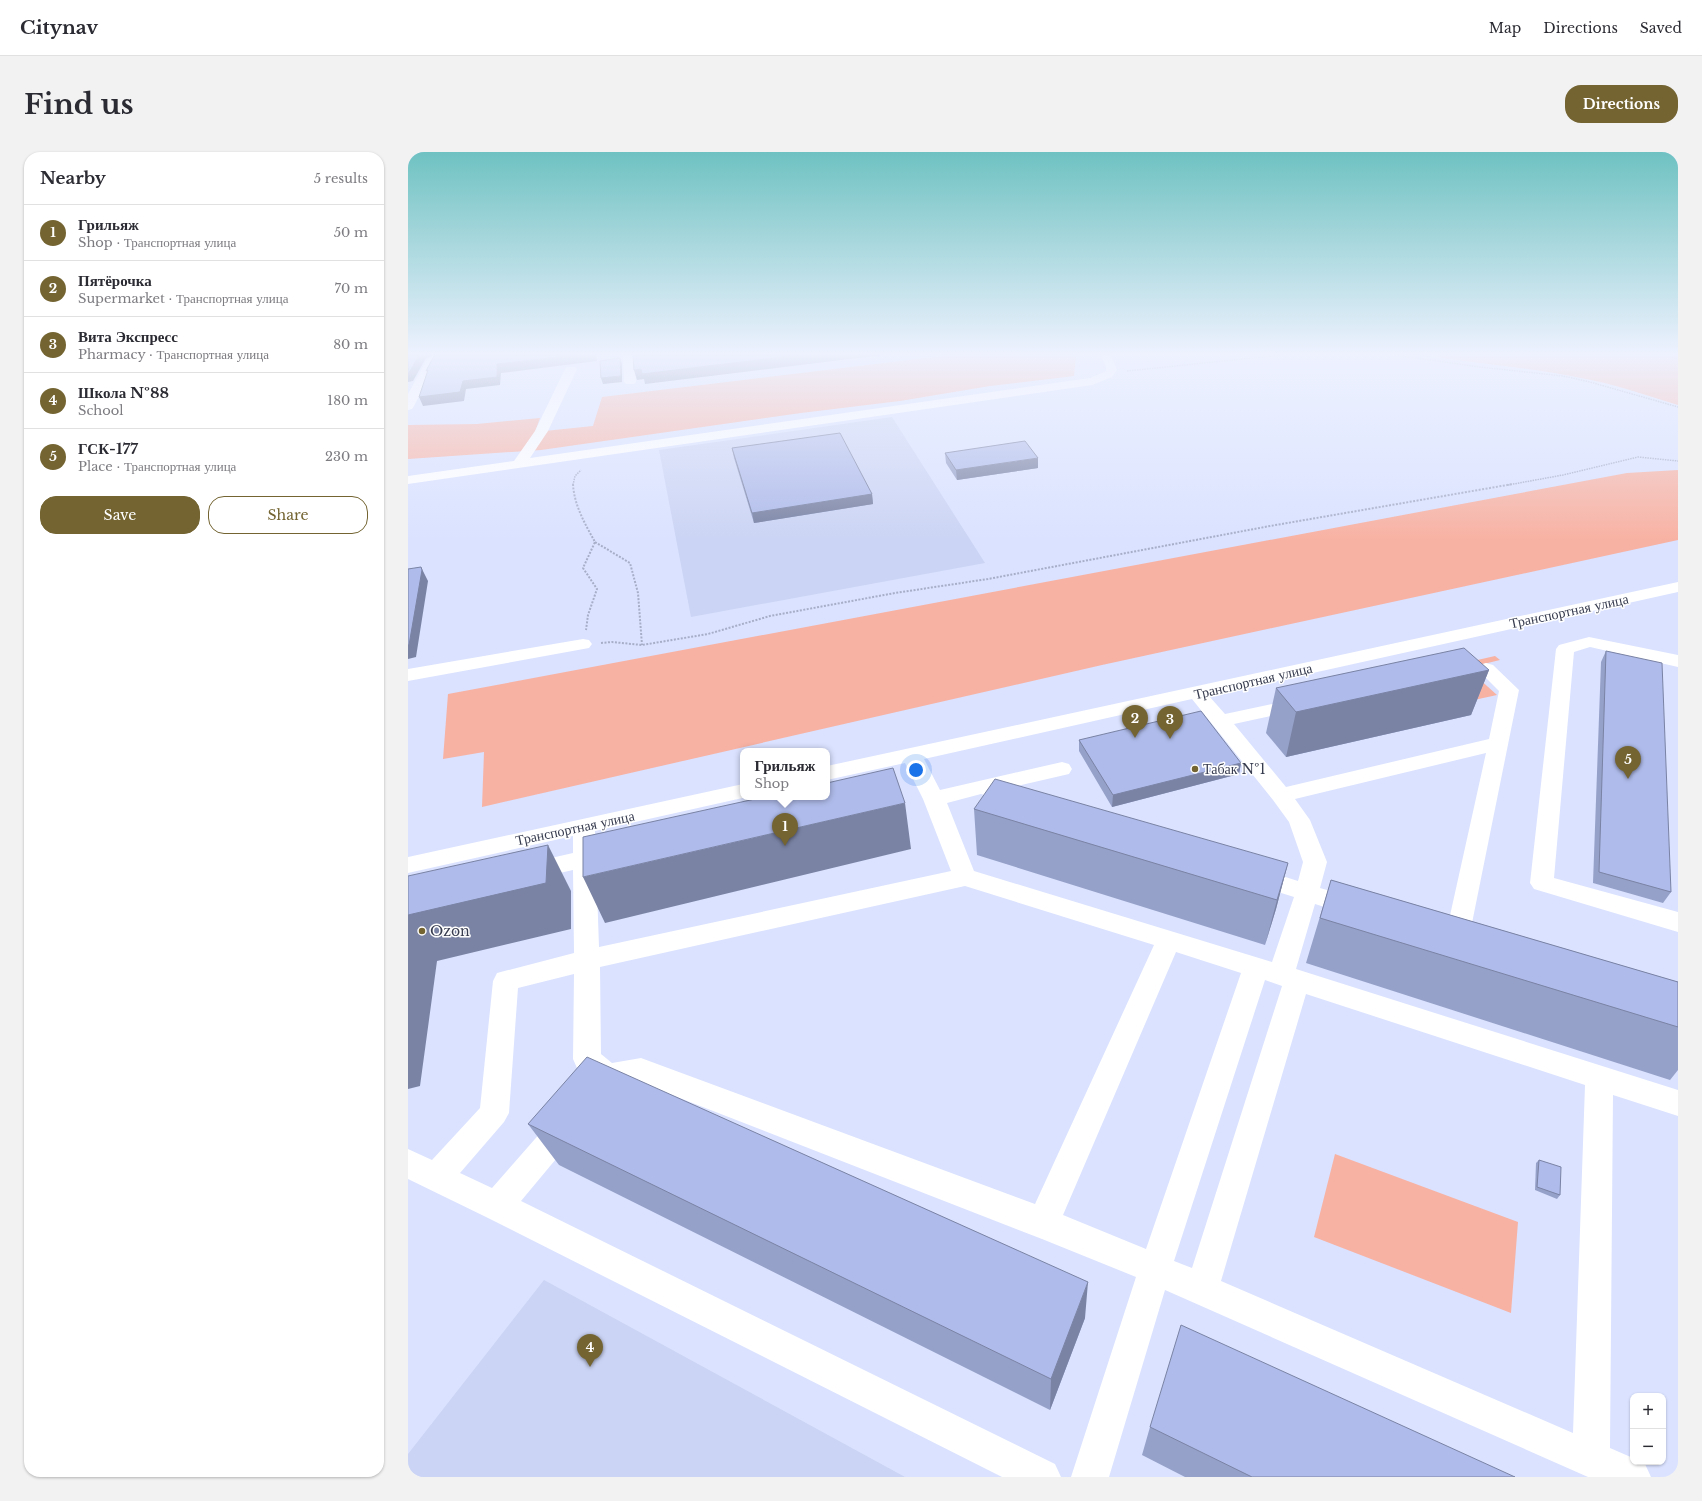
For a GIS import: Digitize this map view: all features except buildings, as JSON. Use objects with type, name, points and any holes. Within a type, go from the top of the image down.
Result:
[{"type":"street","points":[[518,464],[537,441],[549,417]]},
{"type":"street","points":[[408,480],[846,417]]},
{"type":"street","name":"Транспортная улица","points":[[830,772],[1678,587]]},
{"type":"street","points":[[1678,661],[1589,642],[1565,649],[1542,883],[1678,922]]},
{"type":"street","points":[[408,675],[583,644]]},
{"type":"street","points":[[1457,938],[1509,690],[1486,669]]},
{"type":"street","points":[[1090,1477],[1155,1269],[1278,974],[1307,893],[1315,862],[1299,820],[1281,795],[1197,693]]},
{"type":"street","points":[[1221,721],[1319,700]]},
{"type":"street","points":[[1281,795],[1498,743]]},
{"type":"street","points":[[912,755],[934,799],[965,877]]},
{"type":"street","points":[[934,799],[1062,768]]},
{"type":"street","points":[[982,787],[1034,804]]},
{"type":"street","name":"Транспортная улица","points":[[408,864],[740,792]]},
{"type":"street","points":[[584,826],[587,960],[587,1059],[607,1076]]},
{"type":"street","points":[[508,875],[585,859]]},
{"type":"street","points":[[1234,870],[1375,913]]},
{"type":"street","points":[[1042,1477],[497,1206],[422,1171],[494,1113],[506,981],[587,960],[965,877],[1278,974],[1678,1103]]},
{"type":"street","points":[[1435,931],[1480,945]]},
{"type":"street","points":[[1043,1223],[1169,940]]},
{"type":"street","points":[[1202,1290],[1278,974]]},
{"type":"street","points":[[497,1206],[607,1076],[641,1070],[1043,1223],[1155,1269],[1632,1477]]},
{"type":"street","points":[[1591,1459],[1599,1078]]},
{"type":"path","points":[[577,456],[585,460],[583,469],[575,476],[573,485],[580,514],[595,542],[630,564],[638,593],[642,645]]},
{"type":"path","points":[[595,542],[584,568],[596,589],[588,615],[583,644],[612,642],[642,645],[708,634],[770,616],[895,593],[988,579],[1270,526],[1563,476],[1638,457],[1678,461]]},
{"type":"shaded area","points":[[596,417],[774,417],[541,450],[408,459],[408,425],[477,424],[540,418],[535,432],[593,426]]},
{"type":"shaded area","points":[[892,417],[985,563],[691,617],[659,450]]},
{"type":"shaded area","points":[[1678,470],[1678,540],[1102,665],[482,807],[484,752],[443,759],[448,694],[1627,473]]},
{"type":"shaded area","points":[[1495,656],[1500,660],[1467,668],[1497,695],[1474,700],[1416,674]]},
{"type":"shaded area","points":[[1335,1154],[1518,1222],[1511,1313],[1314,1237]]},
{"type":"shaded area","points":[[544,1280],[905,1477],[408,1477],[408,1454]]},
{"type":"place","name":"Пятёрочка","points":[[1135,738]]},
{"type":"place","name":"Вита Экспресс","points":[[1170,739]]},
{"type":"place","name":"Табак №1","points":[[1195,769]]},
{"type":"place","name":"ГСК-177","points":[[1628,779]]},
{"type":"place","name":"Грильяж","points":[[785,846]]},
{"type":"place","name":"Ozon","points":[[422,931]]},
{"type":"place","name":"Школа №88","points":[[590,1367]]}]
